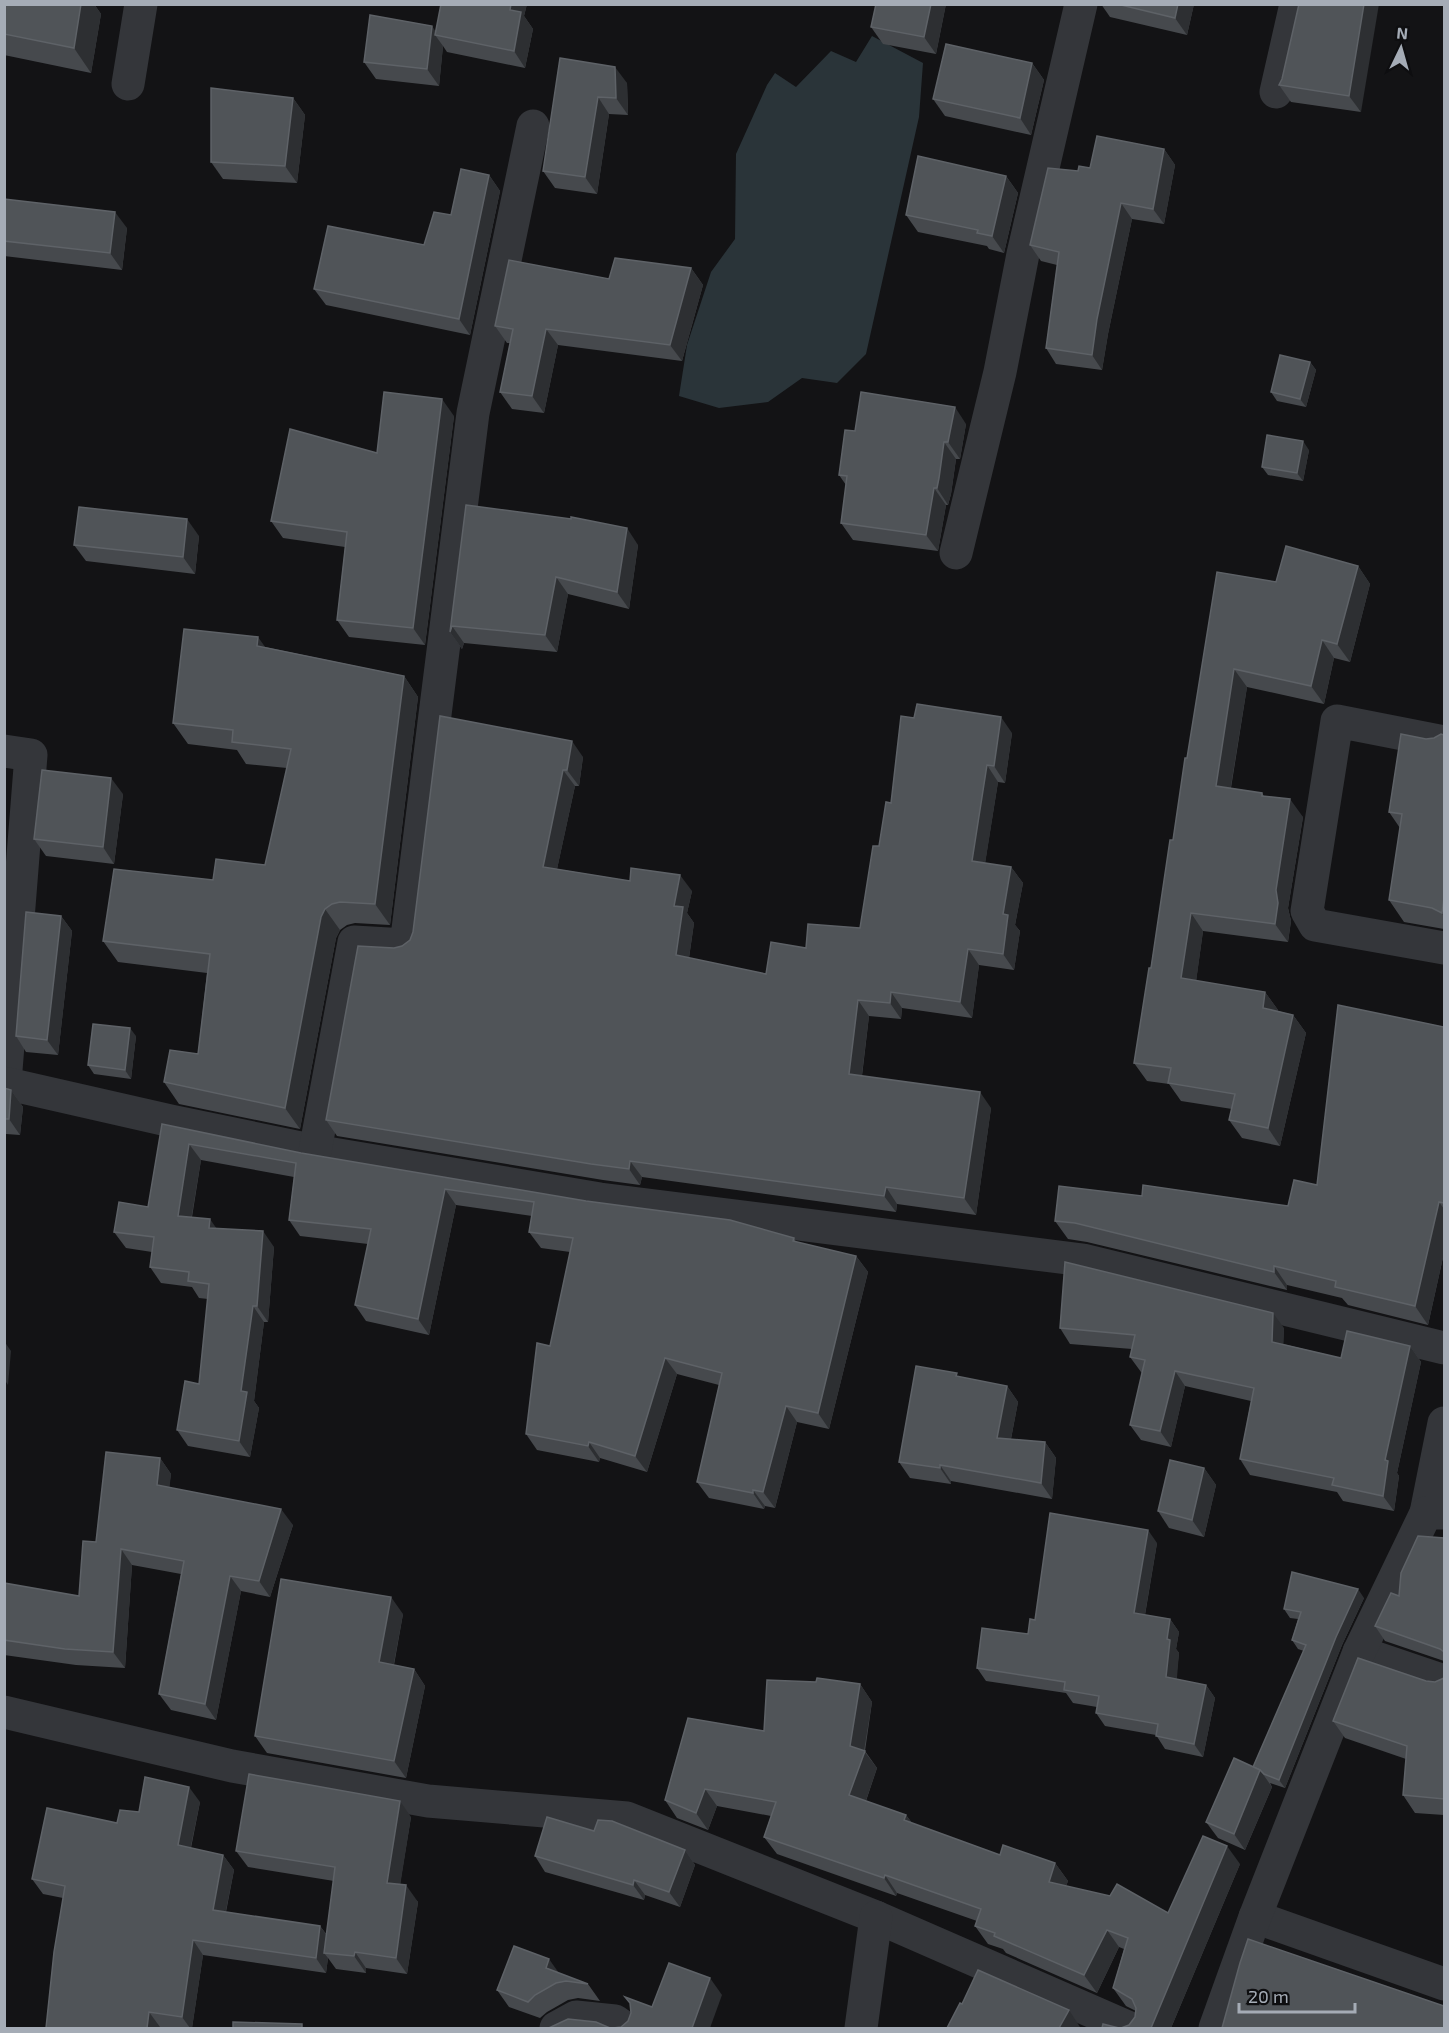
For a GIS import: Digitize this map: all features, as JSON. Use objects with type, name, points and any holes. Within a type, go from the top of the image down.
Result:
[{"type":"street","points":[[128,84],[141,4]]},
{"type":"street","points":[[956,553],[1000,372],[1023,254],[1081,4]]},
{"type":"street","points":[[1276,92],[1296,4]]},
{"type":"street","points":[[315,1151],[354,942],[406,945],[472,413],[533,126]]},
{"type":"street","points":[[1444,742],[1337,721],[1307,911],[1315,925],[1444,948]]},
{"type":"street","points":[[4,751],[31,755],[5,1083],[315,1151],[600,1199],[1083,1260],[1444,1348]]},
{"type":"street","points":[[1215,2028],[1359,1652],[1435,1513],[1444,1423]]},
{"type":"street","points":[[1359,1652],[1444,1681]]},
{"type":"street","points":[[4,1712],[232,1766],[428,1801],[627,1818],[876,1917],[1130,2028]]},
{"type":"street","points":[[861,2028],[876,1917]]},
{"type":"street","points":[[1256,1917],[1444,1984]]},
{"type":"street","points":[[555,2028],[576,2017],[615,2020],[625,2028]]},
{"type":"shaded area","points":[[872,36],[923,63],[919,117],[866,354],[837,383],[802,378],[768,402],[719,408],[679,396],[687,345],[711,272],[735,239],[736,154],[767,85],[775,73],[796,87],[831,51],[856,62]]},
{"type":"building","points":[[4,4],[81,4],[74,48],[4,34]]},
{"type":"building","points":[[441,4],[511,4],[510,10],[521,12],[514,51],[435,35]]},
{"type":"building","points":[[876,4],[931,4],[924,37],[871,27]]},
{"type":"building","points":[[1117,4],[1178,4],[1175,18]]},
{"type":"building","points":[[1299,4],[1364,4],[1349,96],[1279,85]]},
{"type":"building","points":[[370,15],[432,26],[427,69],[364,62]]},
{"type":"building","points":[[946,44],[1032,63],[1020,118],[933,99]]},
{"type":"building","points":[[560,58],[615,67],[616,98],[598,97],[585,177],[543,171]]},
{"type":"building","points":[[211,88],[293,98],[285,166],[211,162]]},
{"type":"building","points":[[1097,136],[1164,149],[1153,209],[1121,203],[1097,319],[1092,355],[1046,348],[1059,252],[1030,245],[1048,168],[1078,171],[1079,166],[1090,168]]},
{"type":"building","points":[[918,156],[1006,176],[992,236],[977,233],[978,230],[906,215]]},
{"type":"building","points":[[461,169],[489,175],[459,319],[314,289],[328,226],[424,245],[434,212],[451,215]]},
{"type":"building","points":[[4,199],[115,212],[110,253],[4,241]]},
{"type":"building","points":[[615,258],[691,268],[670,345],[546,329],[532,396],[500,392],[513,329],[495,326],[509,260],[609,279]]},
{"type":"building","points":[[1280,355],[1310,362],[1300,399],[1271,392]]},
{"type":"building","points":[[384,392],[442,399],[413,628],[337,620],[347,532],[271,521],[290,429],[377,453]]},
{"type":"building","points":[[861,392],[955,407],[948,442],[944,442],[939,478],[937,488],[934,488],[926,535],[841,523],[847,476],[839,475],[845,430],[855,431]]},
{"type":"building","points":[[1267,435],[1303,441],[1297,473],[1262,467]]},
{"type":"building","points":[[466,505],[571,519],[571,517],[627,528],[617,592],[556,577],[545,635],[452,626],[450,632]]},
{"type":"building","points":[[79,507],[187,519],[183,557],[74,545]]},
{"type":"building","points":[[1286,546],[1358,566],[1337,644],[1322,640],[1311,686],[1234,669],[1216,786],[1262,793],[1262,796],[1290,799],[1276,890],[1278,903],[1275,924],[1191,913],[1181,978],[1265,992],[1263,1008],[1293,1015],[1268,1128],[1229,1120],[1235,1094],[1168,1083],[1171,1068],[1134,1063],[1217,572],[1276,582]]},
{"type":"building","points":[[184,629],[258,637],[257,646],[404,676],[375,904],[340,902],[325,909],[321,917],[285,1108],[164,1082],[170,1050],[198,1054],[210,954],[103,941],[114,869],[213,880],[216,859],[265,865],[291,749],[232,742],[233,730],[173,723]]},
{"type":"building","points":[[917,704],[1001,717],[994,766],[987,765],[972,861],[1011,867],[1003,914],[1008,915],[1003,954],[968,949],[960,1002],[891,992],[890,1003],[858,1000],[849,1074],[980,1092],[964,1198],[886,1187],[884,1196],[630,1161],[629,1169],[326,1120],[358,946],[394,948],[402,946],[410,940],[413,932],[440,716],[572,741],[567,770],[563,770],[543,867],[630,881],[631,868],[680,875],[674,906],[683,907],[676,955],[766,974],[771,942],[806,948],[808,924],[860,928],[873,846],[879,846],[886,802],[891,803],[901,716],[914,718]]},
{"type":"building","points":[[1401,734],[1426,739],[1444,735],[1444,898],[1442,913],[1432,908],[1389,900],[1402,814],[1389,812]]},
{"type":"building","points":[[42,770],[111,778],[103,847],[34,839]]},
{"type":"building","points":[[26,912],[61,916],[47,1040],[16,1036]]},
{"type":"building","points":[[1338,1005],[1444,1027],[1444,1203],[1439,1202],[1415,1306],[1335,1287],[1336,1281],[1274,1266],[1274,1272],[1075,1223],[1055,1221],[1059,1186],[1142,1196],[1143,1185],[1288,1206],[1294,1180],[1317,1185]]},
{"type":"building","points":[[93,1024],[130,1028],[125,1070],[88,1065]]},
{"type":"building","points":[[4,1088],[11,1090],[9,1119],[4,1119]]},
{"type":"building","points":[[162,1124],[301,1153],[586,1201],[730,1220],[794,1238],[793,1241],[856,1256],[818,1413],[786,1406],[763,1492],[753,1490],[753,1493],[697,1482],[722,1373],[665,1358],[635,1456],[589,1442],[588,1446],[526,1434],[537,1343],[550,1346],[573,1238],[529,1232],[534,1202],[445,1189],[418,1319],[355,1305],[371,1229],[289,1220],[296,1163],[189,1144],[178,1216],[210,1219],[209,1228],[263,1231],[257,1306],[253,1306],[241,1391],[247,1392],[239,1441],[177,1430],[185,1381],[199,1384],[209,1284],[188,1281],[189,1272],[150,1267],[154,1237],[114,1232],[119,1202],[148,1207]]},
{"type":"building","points":[[1065,1262],[1273,1313],[1272,1342],[1341,1358],[1347,1331],[1410,1346],[1385,1460],[1388,1461],[1383,1496],[1332,1485],[1334,1478],[1240,1459],[1254,1388],[1175,1371],[1160,1431],[1130,1425],[1145,1360],[1130,1357],[1135,1335],[1060,1328]]},
{"type":"building","points":[[916,1366],[957,1373],[956,1376],[1007,1386],[997,1438],[1045,1442],[1041,1483],[940,1465],[940,1468],[899,1462]]},
{"type":"building","points":[[106,1452],[160,1458],[157,1485],[281,1509],[259,1581],[230,1576],[205,1704],[159,1694],[184,1561],[121,1549],[113,1652],[65,1649],[4,1640],[4,1583],[79,1596],[83,1541],[96,1542]]},
{"type":"building","points":[[1170,1460],[1204,1468],[1192,1520],[1158,1511]]},
{"type":"building","points":[[1050,1513],[1148,1530],[1134,1613],[1170,1619],[1166,1677],[1206,1685],[1194,1744],[1156,1736],[1158,1724],[1096,1713],[1099,1696],[1064,1690],[1065,1682],[977,1668],[982,1628],[1028,1634],[1030,1619],[1035,1620]]},
{"type":"building","points":[[1418,1536],[1444,1538],[1444,1652],[1375,1626],[1391,1593],[1399,1596],[1401,1573]]},
{"type":"building","points":[[1292,1572],[1358,1589],[1336,1637],[1279,1780],[1253,1767],[1306,1645],[1292,1640],[1301,1612],[1284,1609]]},
{"type":"building","points":[[281,1579],[391,1597],[379,1662],[414,1669],[394,1761],[255,1736]]},
{"type":"building","points":[[1358,1658],[1426,1681],[1435,1682],[1444,1678],[1444,1799],[1403,1795],[1407,1746],[1333,1721]]},
{"type":"building","points":[[817,1678],[860,1684],[850,1746],[865,1751],[849,1795],[906,1815],[904,1820],[1000,1855],[1003,1845],[1055,1863],[1049,1882],[1110,1896],[1117,1884],[1168,1913],[1203,1836],[1227,1846],[1151,2028],[1121,2028],[1129,2025],[1135,2017],[1136,2008],[1132,1999],[1113,1988],[1128,1938],[1107,1930],[1084,1975],[994,1936],[995,1933],[975,1926],[981,1909],[885,1875],[884,1878],[764,1837],[776,1802],[705,1789],[696,1813],[665,1800],[688,1718],[764,1731],[767,1680],[816,1682]]},
{"type":"building","points":[[1234,1758],[1260,1770],[1234,1834],[1206,1822]]},
{"type":"building","points":[[249,1774],[400,1801],[387,1883],[406,1885],[396,1958],[355,1952],[354,1956],[324,1953],[335,1867],[236,1851]]},
{"type":"building","points":[[145,1777],[189,1787],[178,1845],[223,1855],[213,1910],[320,1926],[316,1958],[193,1940],[182,2017],[149,2012],[147,2028],[46,2028],[54,1952],[65,1886],[32,1879],[47,1808],[117,1823],[120,1810],[139,1812]]},
{"type":"building","points":[[547,1817],[594,1831],[598,1820],[612,1821],[685,1850],[669,1892],[634,1880],[633,1885],[535,1856]]},
{"type":"building","points":[[1248,1939],[1444,2006],[1444,2028],[1222,2028]]},
{"type":"building","points":[[514,1946],[549,1959],[546,1968],[588,1984],[566,1981],[556,1983],[535,1995],[528,2002],[497,1990]]},
{"type":"building","points":[[669,1963],[710,1978],[692,2028],[613,2028],[621,2027],[628,2021],[631,2013],[630,2003],[625,1997],[652,2007]]},
{"type":"building","points":[[978,1970],[1069,2010],[1059,2028],[947,2028],[960,2003],[962,2004]]},
{"type":"building","points":[[568,2019],[596,2022],[610,2028],[551,2027]]},
{"type":"building","points":[[233,2022],[302,2024],[302,2028],[233,2028]]},
{"type":"building","points":[[1103,2024],[1119,2028],[1102,2028]]}]
